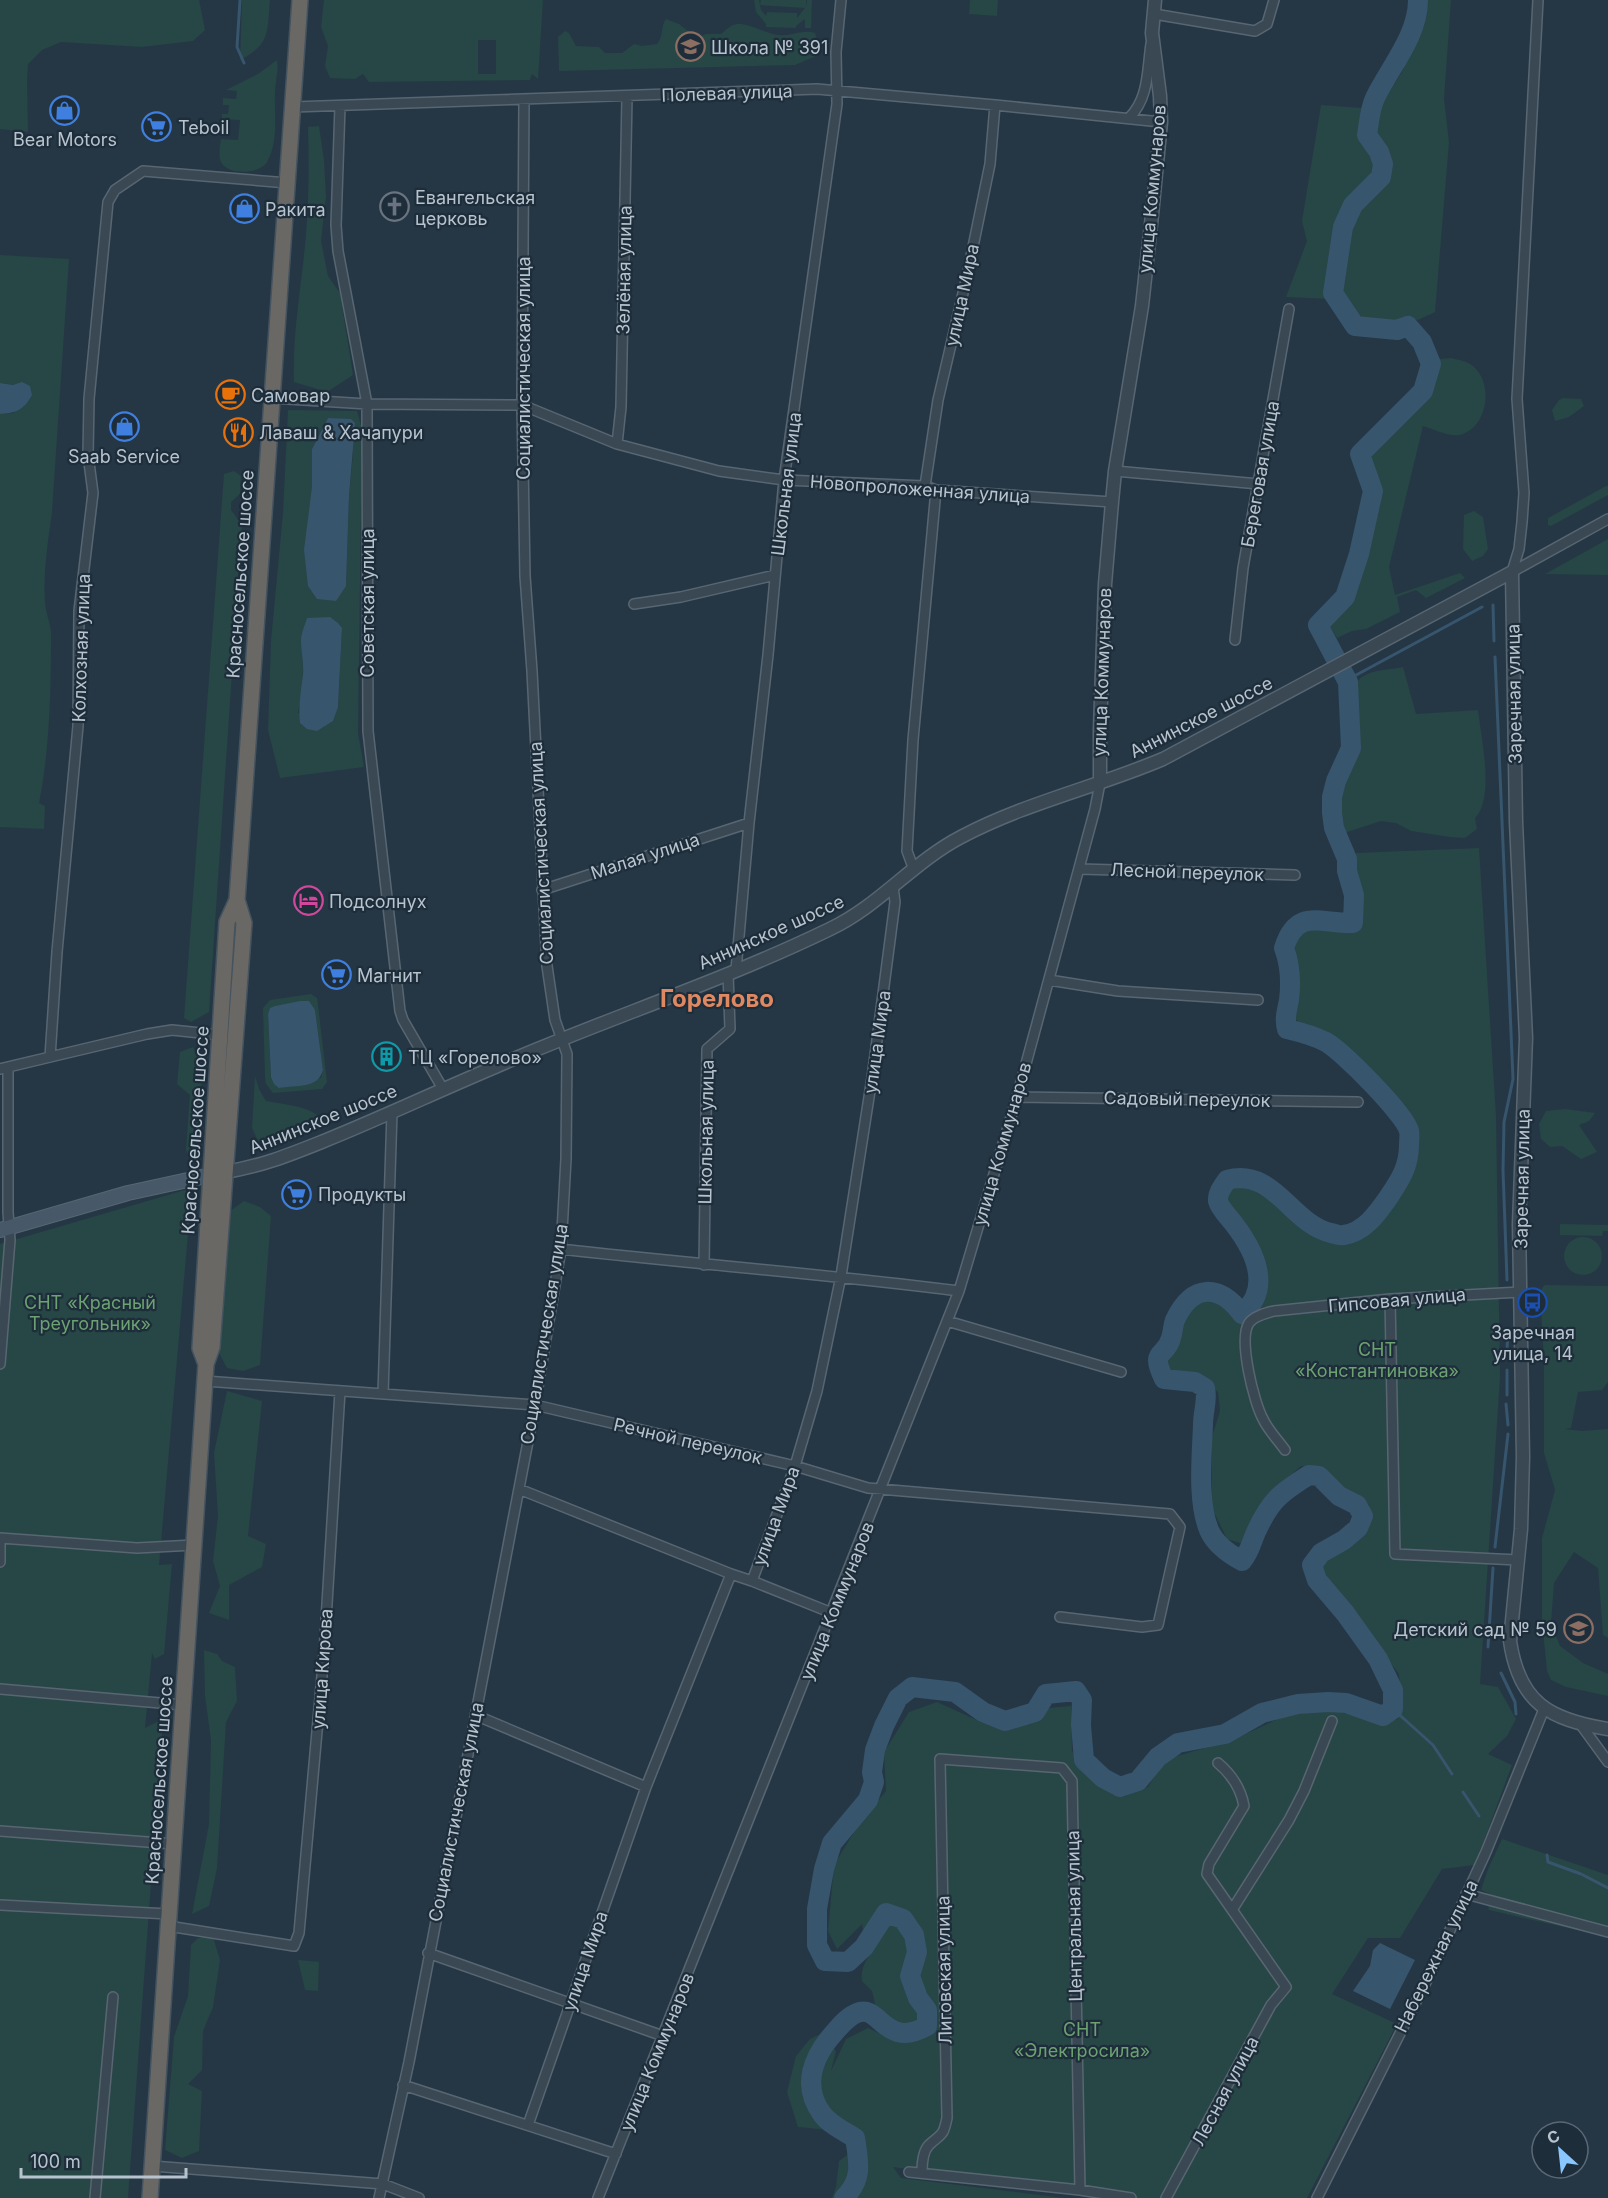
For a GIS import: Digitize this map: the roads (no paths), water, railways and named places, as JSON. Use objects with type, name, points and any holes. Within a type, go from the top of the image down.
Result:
[{"type":"highway","name":"Красносельское шоссе","points":[[150,2198],[206,1364],[212,1347],[220,1035],[227,922],[237,900],[300,0]]},
{"type":"highway","name":"Красносельское шоссе","points":[[218,1174],[244,923],[237,900]]},
{"type":"main road","name":"Аннинское шоссе","points":[[5,1229],[128,1193],[218,1174]]},
{"type":"street","name":"Школьная улица","points":[[704,1265],[707,1049],[730,1029],[732,972],[784,480],[817,253],[837,90],[836,52],[841,0]]},
{"type":"street","name":"улица Коммунаров","points":[[1129,118],[1136,111],[1144,96],[1155,0]]},
{"type":"street","points":[[1154,14],[1255,31],[1267,24],[1274,0]]},
{"type":"street","points":[[1512,572],[1519,549],[1524,493],[1517,399],[1538,0]]},
{"type":"street","name":"улица Коммунаров","points":[[598,2198],[959,1291],[1017,1097],[1098,800],[1105,584],[1112,502],[1142,306],[1161,122],[1152,33]]},
{"type":"street","name":"Полевая улица","points":[[293,107],[817,89],[1161,122]]},
{"type":"street","name":"Зелёная улица","points":[[616,444],[621,407],[627,97]]},
{"type":"street","name":"Социалистическая улица","points":[[380,2198],[519,1489],[561,1249],[566,1159],[567,1054],[555,1020],[547,966],[525,576],[522,405],[524,100]]},
{"type":"street","name":"улица Мира","points":[[925,486],[938,400],[990,164],[995,105]]},
{"type":"street","name":"Советская улица","points":[[340,106],[336,225],[338,252],[367,404],[368,731],[400,1011],[402,1020],[443,1089]]},
{"type":"street","name":"Колхозная улица","points":[[50,1057],[57,952],[78,726],[79,611],[93,493],[88,455],[89,399],[108,202],[116,190],[143,171],[288,183]]},
{"type":"street","name":"Береговая улица","points":[[1235,640],[1243,568],[1288,309]]},
{"type":"street","name":"Новопроложенная улица","points":[[272,399],[367,404],[522,405],[616,444],[719,471],[784,480],[925,486],[936,490],[1112,502]]},
{"type":"street","points":[[1115,471],[1259,484]]},
{"type":"street","points":[[914,870],[907,851],[913,740],[936,490]]},
{"type":"street","name":"Аннинское шоссе","points":[[218,1174],[258,1167],[562,1038],[732,972],[832,928],[869,906],[939,850],[995,820],[1163,759],[1608,519]]},
{"type":"street","name":"Заречная улица","points":[[1512,572],[1516,822],[1526,1038],[1519,1224],[1524,1440],[1521,1529],[1510,1641],[1519,1677],[1528,1692],[1544,1709],[1581,1725],[1608,1729]]},
{"type":"street","points":[[634,604],[681,597],[775,574]]},
{"type":"street","name":"Малая улица","points":[[542,890],[749,823]]},
{"type":"street","name":"Лесной переулок","points":[[1079,869],[1295,875]]},
{"type":"street","name":"улица Мира","points":[[528,2125],[646,1787],[732,1574],[752,1581],[795,1466],[817,1391],[841,1276],[872,1078],[895,902],[893,887]]},
{"type":"street","points":[[1049,980],[1118,991],[1258,1000]]},
{"type":"street","points":[[0,1364],[10,1240],[5,1229],[4,1068],[172,1030],[220,1035]]},
{"type":"street","name":"Садовый переулок","points":[[1017,1097],[1358,1102]]},
{"type":"street","points":[[383,1394],[392,1112]]},
{"type":"street","points":[[561,1249],[704,1265],[841,1276],[959,1291]]},
{"type":"street","name":"Гипсовая улица","points":[[1285,1449],[1263,1419],[1253,1387],[1244,1340],[1249,1323],[1259,1316],[1274,1311],[1390,1299],[1521,1292]]},
{"type":"street","points":[[1390,1299],[1395,1554],[1518,1560]]},
{"type":"street","points":[[947,1321],[1121,1372]]},
{"type":"street","name":"Речной переулок","points":[[205,1381],[535,1405],[795,1466],[868,1488],[1170,1514],[1180,1527],[1158,1625],[1142,1628],[1060,1617]]},
{"type":"street","name":"улица Кирова","points":[[169,1920],[294,1946],[299,1933],[324,1653],[340,1391]]},
{"type":"street","points":[[519,1489],[732,1574]]},
{"type":"street","points":[[0,1562],[0,1538],[137,1548],[194,1545]]},
{"type":"street","points":[[752,1581],[832,1613]]},
{"type":"street","points":[[0,1689],[183,1705]]},
{"type":"street","name":"Набережная улица","points":[[1317,2198],[1427,1980],[1503,1811],[1544,1709]]},
{"type":"street","points":[[475,1716],[646,1787]]},
{"type":"street","points":[[1218,1763],[1229,1772],[1244,1806],[1209,1864],[1207,1874],[1232,1910],[1294,1810],[1332,1721]]},
{"type":"street","points":[[1581,1725],[1608,1762]]},
{"type":"street","name":"Лиговская улица","points":[[922,2172],[925,2151],[929,2145],[942,2136],[947,2118],[940,1759]]},
{"type":"street","name":"Центральная улица","points":[[940,1759],[1062,1768],[1072,1781],[1080,2190]]},
{"type":"street","points":[[0,1831],[174,1844]]},
{"type":"street","points":[[1466,1894],[1608,1932]]},
{"type":"street","points":[[0,1905],[169,1920]]},
{"type":"street","name":"Лесная улица","points":[[1166,2198],[1271,2006],[1286,1987],[1232,1910]]},
{"type":"street","points":[[428,1953],[663,2036]]},
{"type":"street","points":[[94,2198],[113,1997]]},
{"type":"street","points":[[403,2085],[616,2154]]},
{"type":"street","points":[[152,2166],[383,2184],[419,2198]]},
{"type":"street","points":[[909,2172],[1080,2190],[1131,2198]]},
{"type":"water","points":[[22,382],[30,386],[32,395],[29,400],[19,410],[0,414],[0,383],[13,385]]},
{"type":"water","points":[[328,418],[351,419],[355,423],[349,496],[346,586],[336,601],[317,599],[308,586],[304,550],[312,487],[312,449]]},
{"type":"water","points":[[330,617],[342,628],[338,707],[333,721],[317,731],[307,729],[300,723],[303,671],[301,638],[307,618]]},
{"type":"water","points":[[309,1001],[315,1010],[323,1070],[317,1080],[312,1083],[279,1088],[271,1077],[268,1014],[270,1008]]},
{"type":"water","points":[[1380,1943],[1415,1960],[1390,2009],[1353,1991],[1370,1966],[1373,1950]]},
{"type":"waterway","points":[[240,0],[237,47],[244,63]]},
{"type":"waterway","points":[[844,2198],[857,2177],[855,2138],[829,2121],[816,2103],[811,2082],[815,2062],[833,2034],[847,2019],[857,2013],[872,2014],[892,2030],[901,2033],[913,2032],[927,2026],[927,2010],[918,1998],[910,1976],[917,1952],[914,1935],[903,1919],[886,1913],[864,1947],[848,1962],[825,1961],[817,1945],[817,1909],[824,1869],[832,1843],[868,1800],[874,1782],[872,1772],[875,1750],[898,1698],[912,1687],[955,1692],[983,1712],[1005,1721],[1035,1712],[1046,1694],[1076,1691],[1082,1700],[1081,1725],[1084,1760],[1103,1778],[1120,1787],[1138,1781],[1158,1757],[1178,1743],[1225,1734],[1262,1713],[1298,1704],[1328,1702],[1346,1703],[1383,1716],[1393,1709],[1393,1690],[1378,1659],[1345,1613],[1317,1580],[1312,1565],[1321,1553],[1344,1540],[1358,1528],[1363,1516],[1357,1505],[1339,1496],[1319,1476],[1309,1475],[1290,1487],[1271,1505],[1242,1561],[1227,1552],[1209,1530],[1203,1506],[1201,1464],[1205,1388],[1195,1382],[1164,1379],[1158,1358],[1169,1344],[1175,1320],[1182,1308],[1198,1294],[1215,1293],[1224,1297],[1242,1314],[1257,1293],[1257,1269],[1248,1245],[1218,1201],[1219,1192],[1227,1180],[1243,1178],[1257,1182],[1282,1198],[1317,1228],[1342,1235],[1358,1230],[1375,1216],[1403,1173],[1409,1153],[1409,1131],[1405,1123],[1372,1084],[1326,1042],[1287,1029],[1290,981],[1284,948],[1289,935],[1303,922],[1311,920],[1353,923],[1354,895],[1347,871],[1347,859],[1334,828],[1332,813],[1332,797],[1336,781],[1351,748],[1348,682],[1318,625],[1345,597],[1359,554],[1373,491],[1360,454],[1423,391],[1431,364],[1422,342],[1408,326],[1397,330],[1355,326],[1333,293],[1343,227],[1353,205],[1381,177],[1383,164],[1379,152],[1367,135],[1372,106],[1408,39],[1417,13],[1418,0]]},
{"type":"waterway","points":[[1493,605],[1494,641]]},
{"type":"waterway","points":[[1347,680],[1482,607]]},
{"type":"waterway","points":[[1495,657],[1513,1079],[1504,1122],[1503,1170],[1507,1280]]},
{"type":"waterway","points":[[1507,1349],[1508,1333]]},
{"type":"waterway","points":[[1507,1370],[1507,1395]]},
{"type":"waterway","points":[[1506,1404],[1508,1425]]},
{"type":"waterway","points":[[1495,1547],[1508,1434]]},
{"type":"waterway","points":[[1488,1647],[1493,1568]]},
{"type":"waterway","points":[[1501,1673],[1515,1702],[1516,1714]]},
{"type":"waterway","points":[[1393,1709],[1433,1745],[1452,1774]]},
{"type":"waterway","points":[[1463,1792],[1479,1816]]},
{"type":"waterway","points":[[1547,1855],[1548,1862],[1581,1874],[1608,1888]]},
{"type":"place","name":"Школа № 391","points":[[690,47]]},
{"type":"place","name":"Bear Motors","points":[[65,110]]},
{"type":"place","name":"Teboil","points":[[157,127]]},
{"type":"place","name":"Евангельская церковь","points":[[394,207]]},
{"type":"place","name":"Ракита","points":[[244,209]]},
{"type":"place","name":"Самовар","points":[[230,395]]},
{"type":"place","name":"Saab Service","points":[[124,427]]},
{"type":"place","name":"Лаваш & Хачапури","points":[[238,432]]},
{"type":"place","name":"Подсолнух","points":[[308,901]]},
{"type":"place","name":"Магнит","points":[[336,975]]},
{"type":"place","name":"ТЦ «Горелово»","points":[[387,1057]]},
{"type":"place","name":"Продукты","points":[[297,1194]]},
{"type":"place","name":"Заречная улица, 14","points":[[1533,1303]]},
{"type":"place","name":"Детский сад № 59","points":[[1578,1629]]},
{"type":"district","name":"Горелово","points":[[717,998]]},
{"type":"park label","name":"СНТ «Красный Треугольник»","points":[[90,1312]]},
{"type":"park label","name":"СНТ «Константиновка»","points":[[1377,1359]]},
{"type":"park label","name":"СНТ «Электросила»","points":[[1082,2039]]}]
